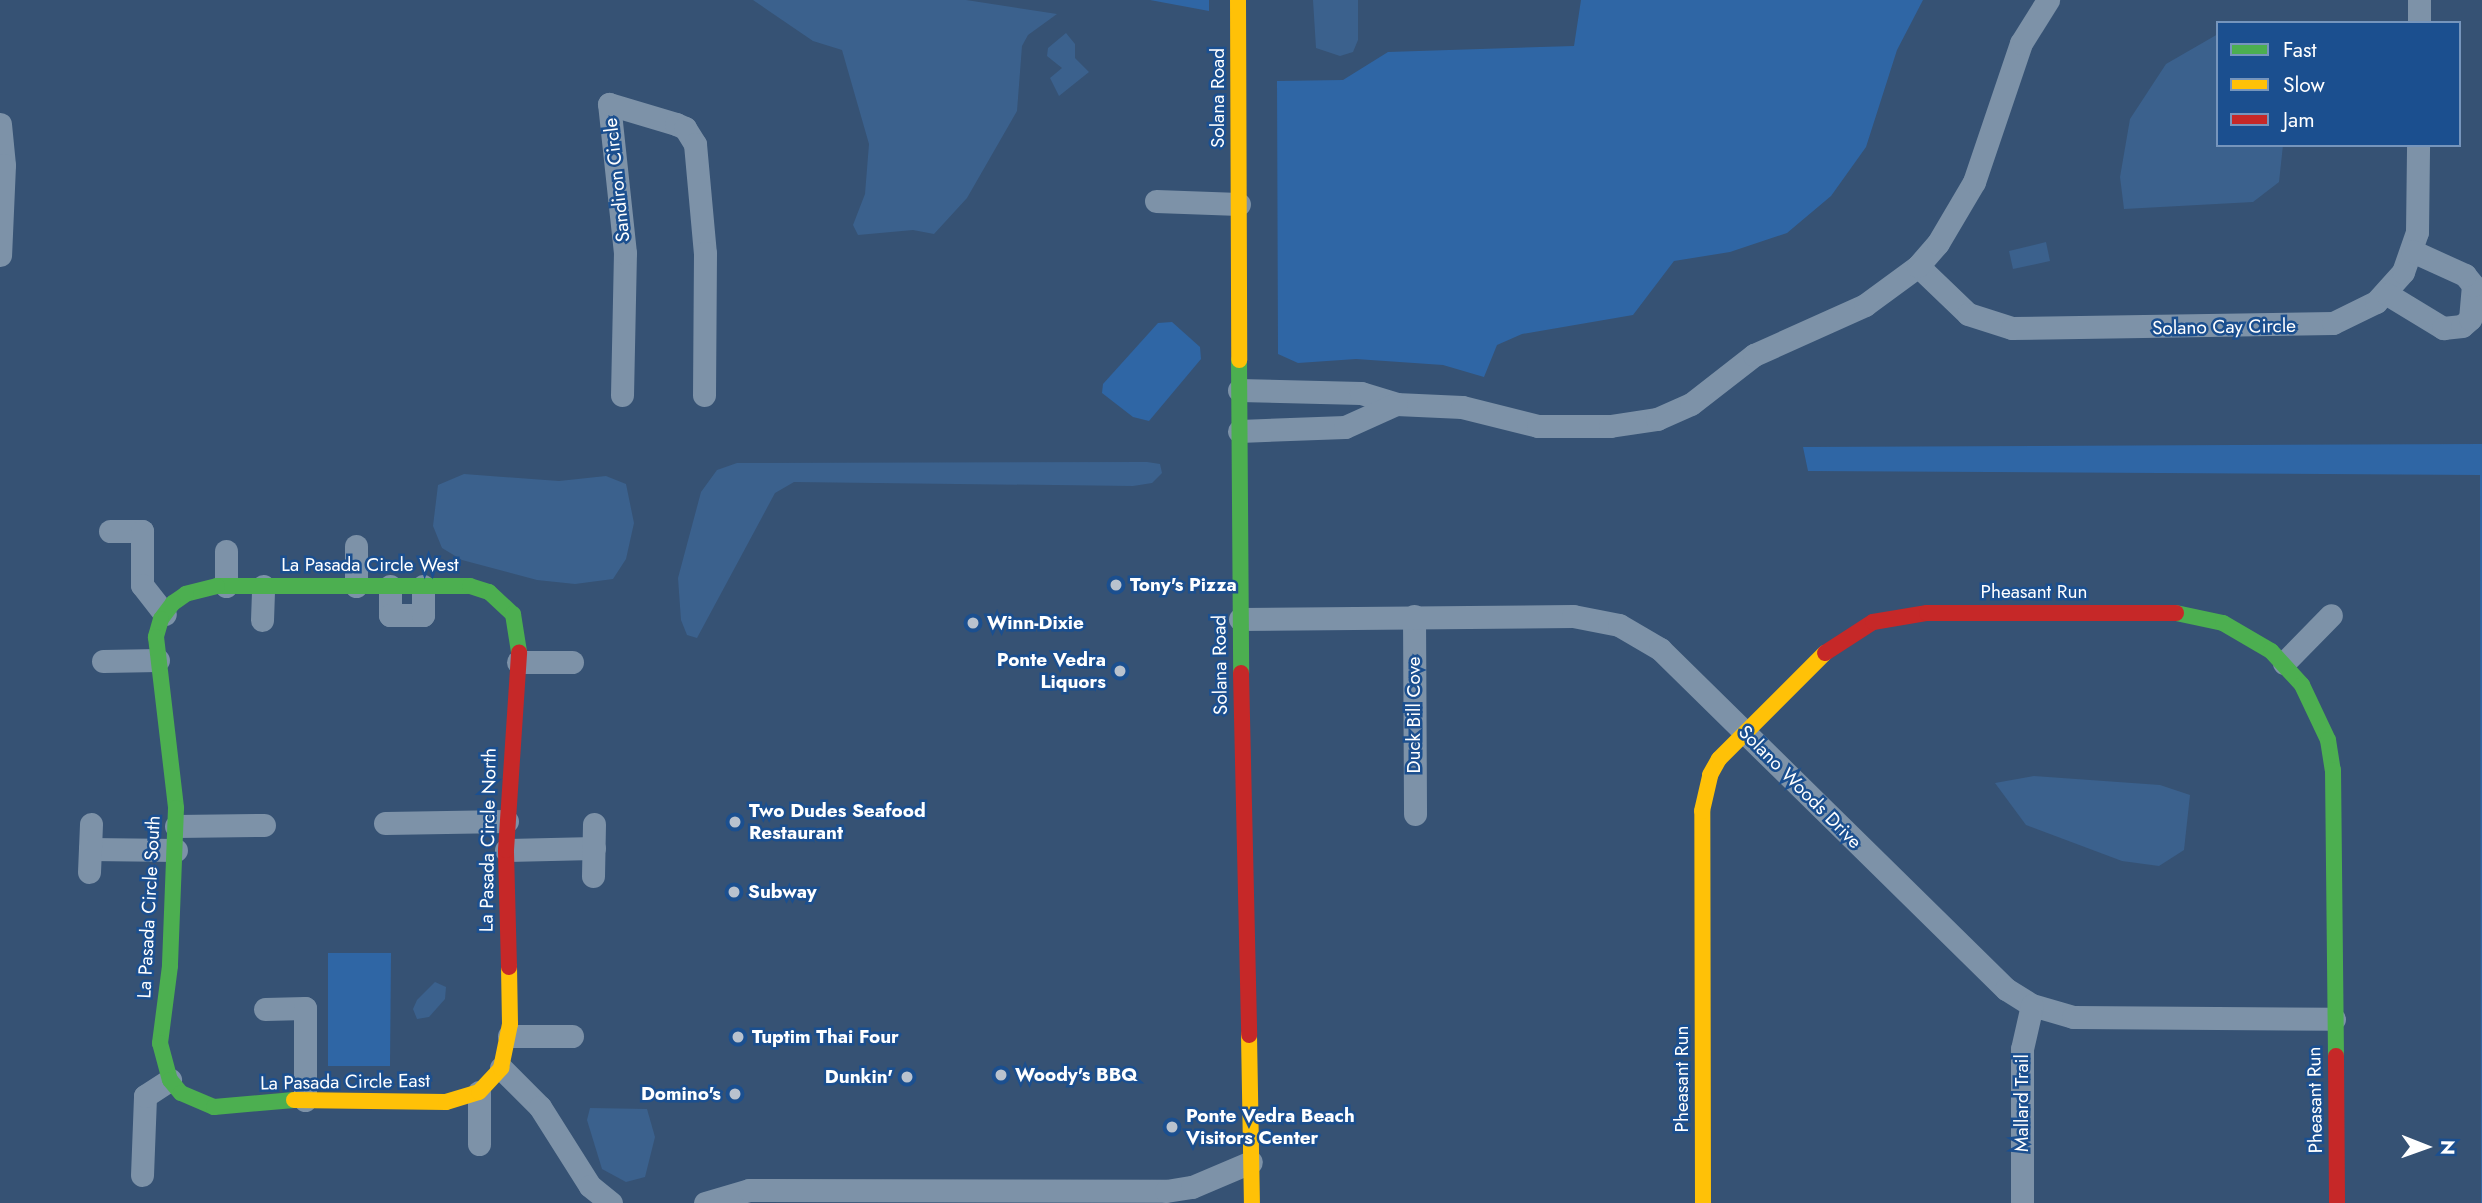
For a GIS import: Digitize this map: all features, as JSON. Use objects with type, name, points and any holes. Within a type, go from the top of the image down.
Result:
[{"type":"street","name":"Solana Road","points":[[1238,0],[1240,619],[1252,1203]]},
{"type":"street","points":[[1239,390],[1361,393],[1396,404],[1462,407],[1538,426],[1609,426],[1657,419],[1690,404],[1777,342],[1865,305],[1918,266],[1938,243],[1974,182],[2021,43],[2048,0]]},
{"type":"street","points":[[2419,0],[2419,21]]},
{"type":"street","name":"Sandiron Circle","points":[[622,395],[625,253],[609,104],[676,124],[691,135],[695,144],[705,254],[704,395]]},
{"type":"street","points":[[0,124],[0,254]]},
{"type":"street","name":"Solano Cay Circle","points":[[1918,266],[1968,314],[2012,328],[2312,326],[2361,312],[2387,294],[2412,251],[2417,232],[2418,147]]},
{"type":"street","points":[[1156,201],[1240,204]]},
{"type":"street","points":[[2387,294],[2443,328],[2462,326],[2470,319],[2473,285],[2465,275],[2412,251]]},
{"type":"street","points":[[1239,431],[1345,427],[1396,404]]},
{"type":"street","points":[[110,531],[142,531],[142,585],[165,614],[186,594],[222,586],[226,551]]},
{"type":"street","points":[[356,546],[356,586]]},
{"type":"street","name":"La Pasada Circle West","points":[[222,586],[390,586]]},
{"type":"street","points":[[262,620],[263,586]]},
{"type":"street","points":[[390,586],[390,615],[423,615],[423,586]]},
{"type":"street","name":"La Pasada Circle West","points":[[423,586],[479,589],[502,601],[513,614]]},
{"type":"street","name":"Pheasant Run","points":[[1703,1203],[1702,811],[1710,775],[1744,731],[1833,645],[1855,630],[1896,616],[2179,613],[2223,623],[2253,638],[2284,663],[2317,711],[2333,770],[2337,1203]]},
{"type":"street","name":"La Pasada Circle South","points":[[165,614],[156,637],[176,826],[176,850],[170,966],[160,1043],[175,1086]]},
{"type":"street","name":"La Pasada Circle North","points":[[501,1068],[509,1036],[506,850],[519,630],[513,614]]},
{"type":"street","points":[[2284,663],[2331,615]]},
{"type":"street","name":"Solano Woods Drive","points":[[1240,619],[1573,616],[1619,625],[1660,649],[2006,989],[2032,1005],[2073,1017],[2334,1018]]},
{"type":"street","name":"Duck Bill Cove","points":[[1413,617],[1415,814]]},
{"type":"street","points":[[103,661],[158,660]]},
{"type":"street","points":[[518,662],[572,662]]},
{"type":"street","points":[[385,823],[507,821]]},
{"type":"street","points":[[89,872],[91,824]]},
{"type":"street","points":[[593,876],[594,824]]},
{"type":"street","points":[[176,826],[264,825]]},
{"type":"street","points":[[90,849],[176,850]]},
{"type":"street","points":[[506,850],[594,849]]},
{"type":"street","name":"Mallard Trail","points":[[2022,1203],[2022,1049],[2032,1005]]},
{"type":"street","points":[[265,1009],[305,1008],[305,1100]]},
{"type":"street","points":[[509,1036],[572,1036]]},
{"type":"street","points":[[478,1144],[480,1092],[501,1068],[540,1107],[590,1186],[611,1203]]},
{"type":"street","points":[[142,1175],[145,1096],[175,1086]]},
{"type":"street","name":"La Pasada Circle East","points":[[175,1086],[214,1107],[305,1100],[446,1102],[480,1092]]},
{"type":"street","points":[[705,1203],[749,1190],[798,1196],[1166,1191],[1192,1187],[1251,1162]]},
{"type":"shaded area","points":[[753,0],[966,0],[1057,14],[1028,35],[1022,46],[1017,111],[967,198],[934,234],[913,230],[858,235],[853,225],[865,194],[869,144],[842,50],[813,41]]},
{"type":"shaded area","points":[[1150,0],[1209,0],[1209,11]]},
{"type":"shaded area","points":[[1313,0],[1358,0],[1358,40],[1353,52],[1340,56],[1316,48]]},
{"type":"shaded area","points":[[1581,0],[1923,0],[1897,50],[1866,147],[1831,196],[1787,233],[1730,252],[1674,261],[1633,315],[1522,334],[1497,345],[1484,377],[1443,365],[1356,359],[1298,363],[1278,354],[1277,81],[1343,80],[1388,52],[1574,46]]},
{"type":"shaded area","points":[[1066,33],[1075,44],[1075,58],[1089,72],[1059,96],[1050,78],[1062,68],[1047,56],[1048,48]]},
{"type":"shaded area","points":[[2216,35],[2216,147],[2283,147],[2279,182],[2253,202],[2124,209],[2120,177],[2130,119],[2166,64]]},
{"type":"shaded area","points":[[2046,242],[2050,261],[2013,269],[2009,251]]},
{"type":"shaded area","points":[[1172,322],[1200,347],[1201,359],[1149,421],[1133,417],[1102,393],[1103,384],[1158,323]]},
{"type":"shaded area","points":[[2482,444],[2481,1203],[2480,475],[1808,471],[1803,447]]},
{"type":"shaded area","points":[[737,463],[1160,464],[1162,473],[1152,483],[1133,486],[794,482],[775,493],[697,638],[687,635],[681,620],[678,578],[701,492],[717,470]]},
{"type":"shaded area","points":[[464,474],[559,481],[606,476],[626,484],[634,523],[626,559],[613,579],[575,584],[537,580],[462,560],[442,548],[433,526],[438,485]]},
{"type":"shaded area","points":[[2034,776],[2160,785],[2190,795],[2184,850],[2159,866],[2122,861],[2026,825],[1995,783]]},
{"type":"shaded area","points":[[328,953],[391,953],[390,1066],[328,1066]]},
{"type":"shaded area","points":[[435,982],[446,987],[445,999],[429,1017],[417,1019],[413,1009],[417,1000]]},
{"type":"shaded area","points":[[590,1108],[647,1109],[655,1137],[645,1177],[626,1182],[602,1169],[587,1120]]},
{"type":"traffic: fast","points":[[1239,360],[1241,673]]},
{"type":"traffic: fast","points":[[217,586],[470,586],[489,592],[513,614],[519,652]]},
{"type":"traffic: fast","points":[[217,586],[186,594],[173,603],[161,619],[156,637],[176,808],[170,966],[160,1043],[170,1080],[181,1093],[214,1107],[294,1100]]},
{"type":"traffic: fast","points":[[2176,613],[2223,623],[2271,651],[2302,685],[2328,740],[2333,770],[2336,1056]]},
{"type":"traffic: slow","points":[[1238,0],[1239,360]]},
{"type":"traffic: slow","points":[[1703,1203],[1702,811],[1710,775],[1719,759],[1825,653]]},
{"type":"traffic: slow","points":[[294,1100],[446,1102],[479,1092],[501,1068],[510,1024],[509,967]]},
{"type":"traffic: slow","points":[[1249,1035],[1252,1203]]},
{"type":"traffic: jam","points":[[1825,653],[1873,622],[1927,613],[2176,613]]},
{"type":"traffic: jam","points":[[509,967],[506,850],[519,652]]},
{"type":"traffic: jam","points":[[1241,673],[1249,1035]]},
{"type":"traffic: jam","points":[[2336,1056],[2337,1203]]},
{"type":"place","name":"Tony's Pizza","points":[[1116,585]]},
{"type":"place","name":"Winn-Dixie","points":[[973,623]]},
{"type":"place","name":"Ponte Vedra Liquors","points":[[1120,671]]},
{"type":"place","name":"Two Dudes Seafood Restaurant","points":[[735,822]]},
{"type":"place","name":"Subway","points":[[734,892]]},
{"type":"place","name":"Tuptim Thai Four","points":[[738,1037]]},
{"type":"place","name":"Woody's BBQ","points":[[1001,1075]]},
{"type":"place","name":"Dunkin'","points":[[907,1077]]},
{"type":"place","name":"Domino's","points":[[735,1094]]},
{"type":"place","name":"Ponte Vedra Beach Visitors Center","points":[[1172,1127]]}]
